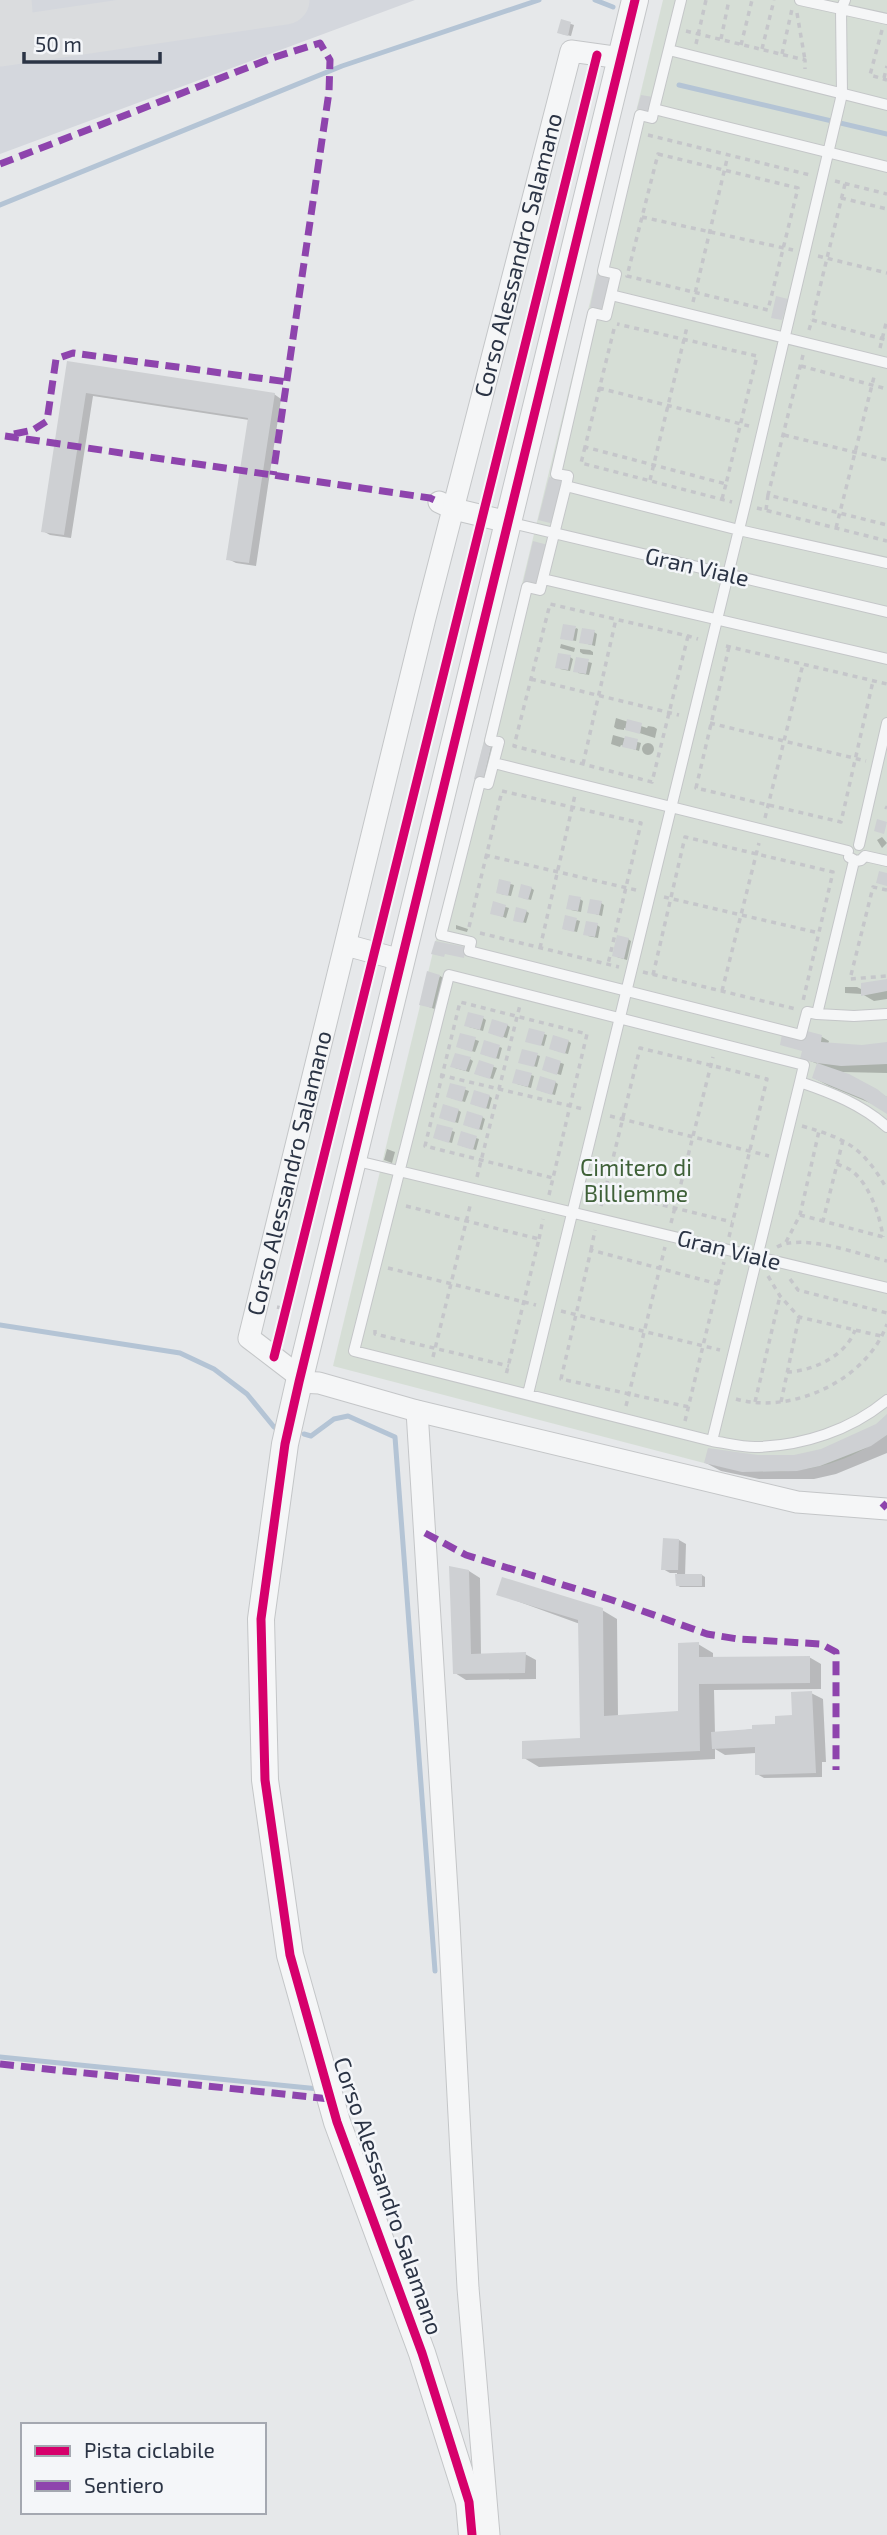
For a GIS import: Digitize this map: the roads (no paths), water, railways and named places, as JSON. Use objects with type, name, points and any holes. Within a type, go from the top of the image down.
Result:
[{"type":"street","name":"Corso Alessandro Salamano","points":[[471,2535],[469,2502],[422,2353],[337,2122],[290,1955],[265,1780],[261,1619],[285,1444],[299,1380],[635,0]]},
{"type":"street","name":"Corso Alessandro Salamano","points":[[299,1380],[249,1338],[346,945],[447,505],[570,51],[621,58]]},
{"type":"street","points":[[447,505],[508,522]]},
{"type":"street","points":[[346,945],[401,960]]},
{"type":"street","points":[[299,1380],[797,1502],[887,1508]]},
{"type":"street","points":[[417,1411],[449,1923],[468,2288],[489,2535]]},
{"type":"lane","points":[[681,0],[652,118],[639,115],[603,271],[616,274],[606,316],[593,313],[556,474],[568,476],[566,486],[540,590],[527,587],[490,741],[499,743],[494,764],[488,785],[480,782],[441,935],[471,942],[469,951],[801,1035],[807,1012],[854,1016],[887,1014]]},
{"type":"lane","points":[[796,0],[841,3],[886,18]]},
{"type":"lane","points":[[528,1394],[830,148],[842,94],[841,3]]},
{"type":"lane","points":[[669,50],[887,105]]},
{"type":"lane","points":[[654,109],[830,148],[887,167]]},
{"type":"lane","points":[[611,295],[882,362]]},
{"type":"lane","points":[[566,486],[739,530],[887,563]]},
{"type":"lane","name":"Gran Viale","points":[[508,522],[887,612]]},
{"type":"lane","points":[[542,579],[887,659]]},
{"type":"lane","points":[[817,1014],[887,723]]},
{"type":"lane","points":[[494,764],[887,861]]},
{"type":"lane","points":[[712,1441],[804,1065],[449,975],[354,1351],[712,1441],[755,1447],[809,1440],[845,1427],[887,1400]]},
{"type":"lane","points":[[800,1082],[836,1094],[862,1107],[887,1127]]},
{"type":"lane","name":"Gran Viale","points":[[353,1160],[887,1288]]},
{"type":"waterway","points":[[0,205],[342,66],[539,0]]},
{"type":"waterway","points":[[595,0],[613,7]]},
{"type":"waterway","points":[[679,85],[887,134]]},
{"type":"waterway","points":[[0,1325],[180,1353],[214,1369],[247,1394],[274,1427]]},
{"type":"waterway","points":[[304,1434],[311,1436],[334,1419],[348,1416],[395,1437],[435,1971]]},
{"type":"waterway","points":[[0,2057],[319,2089]]},
{"type":"park label","name":"Cimitero di Billiemme","points":[[636,1181]]}]
